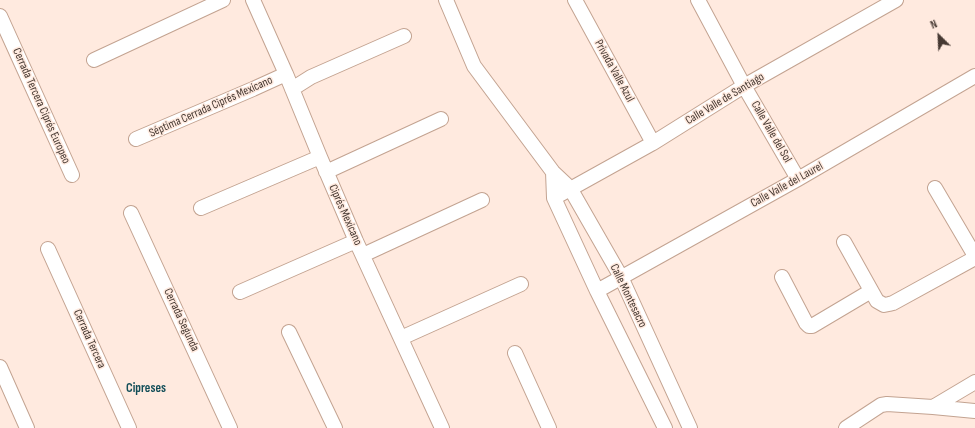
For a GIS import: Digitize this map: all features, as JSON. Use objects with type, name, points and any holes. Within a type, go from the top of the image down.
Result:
[{"type":"street","points":[[94,60],[223,0]]},
{"type":"street","name":"Ciprés Mexicano","points":[[253,0],[286,74],[356,241],[442,428]]},
{"type":"street","name":"Calle Montesacro","points":[[446,0],[474,66],[553,172],[570,188],[621,277],[690,428]]},
{"type":"street","name":"Privada Valle Azul","points":[[574,0],[653,143]]},
{"type":"street","name":"Calle Valle del Sol","points":[[698,0],[744,86],[798,179]]},
{"type":"street","name":"Calle Valle de Santiago","points":[[554,198],[653,143],[744,86],[896,0]]},
{"type":"street","name":"Cerrada Tercera Ciprés Europeo","points":[[0,16],[72,175]]},
{"type":"street","points":[[292,89],[311,77],[404,36]]},
{"type":"street","name":"Séptima Cerrada Ciprés Mexicano","points":[[136,139],[286,74]]},
{"type":"street","name":"Calle Valle del Laurel","points":[[597,291],[798,179],[975,76]]},
{"type":"street","points":[[326,172],[441,119]]},
{"type":"street","points":[[201,208],[320,157]]},
{"type":"street","points":[[553,172],[554,198],[597,291],[665,428]]},
{"type":"street","points":[[844,242],[877,301],[884,305],[894,303],[975,257],[935,188]]},
{"type":"street","points":[[363,255],[482,200]]},
{"type":"street","name":"Cerrada Segunda","points":[[131,213],[230,428]]},
{"type":"street","points":[[240,292],[356,241]]},
{"type":"street","name":"Cerrada Tercera","points":[[48,249],[129,428]]},
{"type":"street","points":[[782,277],[809,326],[812,326],[871,291]]},
{"type":"street","points":[[401,338],[521,284]]},
{"type":"street","points":[[289,332],[335,428]]},
{"type":"street","points":[[515,353],[549,428]]},
{"type":"street","points":[[0,367],[27,428]]},
{"type":"street","points":[[933,407],[975,382]]},
{"type":"street","points":[[846,428],[881,405],[887,404],[975,411]]},
{"type":"district","name":"Cipreses","points":[[146,389]]}]
